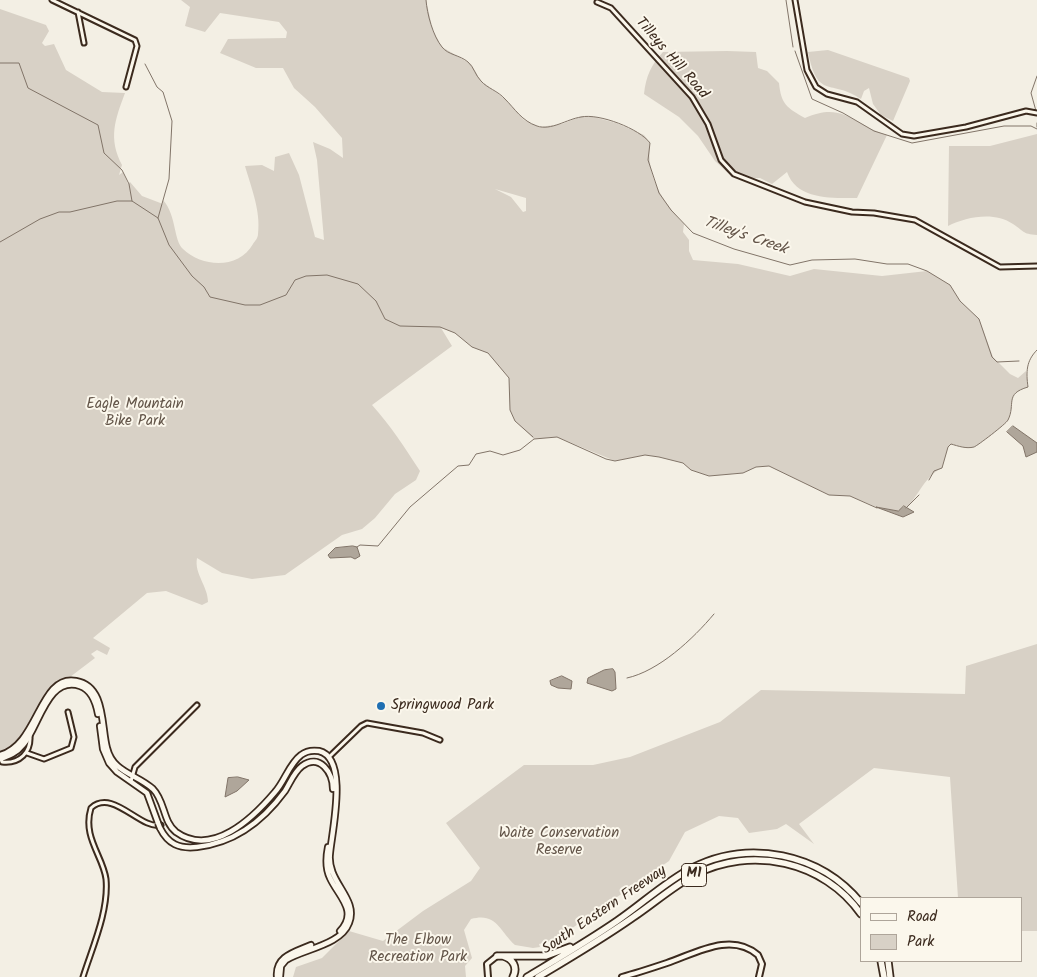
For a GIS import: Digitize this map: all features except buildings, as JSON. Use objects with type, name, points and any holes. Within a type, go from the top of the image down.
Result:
[{"type":"highway","name":"South Eastern Freeway","points":[[526,977],[616,922],[690,869],[718,858],[748,853],[778,854],[807,863],[834,877],[860,901]]},
{"type":"highway","name":"South Eastern Freeway","points":[[538,977],[613,931],[694,875],[715,866],[737,861],[774,861],[810,872],[836,888],[860,913]]},
{"type":"highway","points":[[497,956],[541,957],[557,953],[616,922]]},
{"type":"highway","points":[[497,956],[511,960],[515,968],[513,977]]},
{"type":"highway","points":[[881,962],[884,977]]},
{"type":"highway","points":[[888,962],[890,977]]},
{"type":"main road","points":[[1,757],[15,749],[23,740],[53,688],[62,682],[76,681],[90,688],[98,700],[106,748],[113,763],[149,796],[167,840],[178,846],[191,848],[222,842],[240,834],[279,798],[302,766],[311,763],[322,764],[328,769],[333,789],[327,870],[330,880],[347,904],[348,919],[343,928],[336,934],[283,957],[277,965],[279,977]]},
{"type":"main road","points":[[1,757],[18,750],[30,735],[56,690],[68,684],[83,687],[91,695],[96,705],[103,749],[109,763],[117,772],[154,790],[173,830],[184,837],[198,840],[229,833],[245,822],[275,793],[301,755],[313,751],[329,757],[334,765],[336,775],[335,816],[329,864],[333,878],[348,899],[351,909],[350,920],[346,929],[336,938],[286,960],[281,966],[279,977]]},
{"type":"main road","points":[[322,764],[329,757]]},
{"type":"main road","points":[[328,769],[331,765],[329,757]]},
{"type":"street","points":[[52,0],[135,40],[137,46],[126,87]]},
{"type":"street","points":[[795,0],[807,70],[816,87],[827,94],[857,102],[902,134],[914,136],[966,127],[1026,111],[1037,113]]},
{"type":"street","name":"Tilleys Hill Road","points":[[597,2],[611,8],[692,97],[708,124],[722,160],[734,174],[805,202],[852,212],[874,213],[915,220],[1000,267],[1037,266]]},
{"type":"street","points":[[78,11],[84,43]]},
{"type":"street","points":[[132,779],[135,767],[197,705]]},
{"type":"street","points":[[27,753],[44,759],[70,748],[74,737],[68,712]]},
{"type":"street","points":[[329,757],[361,726],[367,723],[423,733],[440,740]]},
{"type":"street","points":[[1,757],[2,762],[7,762],[27,753],[31,746],[30,735]]},
{"type":"street","points":[[83,977],[97,940],[106,890],[105,875],[92,842],[91,808],[97,804],[112,805],[129,811],[153,825],[160,825]]},
{"type":"street","points":[[622,977],[668,963],[709,947],[725,945],[743,947],[758,955],[762,964],[760,977]]},
{"type":"street","points":[[488,977],[487,964],[497,956]]},
{"type":"green space","name":"Eagle Mountain Bike Park","points":[[181,0],[426,0],[433,31],[442,47],[471,64],[481,81],[505,99],[524,120],[539,127],[562,124],[582,116],[594,117],[616,123],[644,135],[650,143],[649,155],[653,177],[663,197],[684,224],[683,232],[689,240],[689,251],[693,260],[738,264],[790,276],[814,269],[882,276],[927,271],[950,285],[960,301],[979,319],[993,357],[1010,374],[1018,378],[1026,371],[1028,387],[1013,396],[1008,420],[977,446],[971,448],[951,444],[948,447],[942,468],[931,476],[907,507],[904,506],[898,511],[876,507],[850,496],[829,495],[769,466],[756,467],[743,473],[709,476],[691,470],[683,463],[659,457],[645,455],[615,461],[557,437],[534,439],[515,421],[510,410],[509,378],[488,353],[472,347],[455,333],[441,328],[452,346],[372,405],[392,429],[420,471],[416,480],[395,494],[375,518],[362,529],[342,535],[285,575],[252,579],[222,573],[197,558],[197,569],[206,591],[208,602],[202,605],[166,591],[147,593],[93,638],[110,648],[107,655],[97,650],[91,654],[95,658],[70,677],[51,686],[18,742],[0,751],[0,9],[46,25],[49,31],[42,43],[45,46],[54,44],[66,70],[102,92],[125,93],[118,112],[114,137],[115,146],[122,165],[119,175],[123,172],[128,184],[130,182],[142,196],[163,204],[163,200],[171,213],[180,245],[191,255],[200,260],[220,263],[230,262],[247,252],[257,238],[259,225],[255,199],[245,166],[262,165],[274,171],[275,157],[289,153],[299,175],[315,237],[324,240],[317,160],[313,142],[330,149],[343,158],[342,138],[315,107],[294,88],[283,68],[256,68],[220,53],[228,39],[286,38],[287,32],[279,22],[220,13],[205,32],[185,26],[190,7]],"holes":[[[495,189],[526,198],[526,211],[523,212],[511,197]]]},
{"type":"green space","points":[[828,50],[909,78],[910,81],[893,121],[881,115],[873,104],[869,88],[864,91],[861,99],[821,83],[816,77],[808,52]]},
{"type":"green space","points":[[663,52],[756,52],[758,68],[767,71],[779,83],[783,101],[805,118],[818,113],[839,113],[887,135],[857,198],[826,197],[807,193],[798,188],[787,172],[772,184],[760,178],[743,178],[728,173],[715,161],[698,136],[679,117],[644,94],[650,71]]},
{"type":"green space","points":[[1037,134],[1037,235],[1026,233],[1005,220],[989,217],[971,218],[948,226],[949,146],[990,146]]},
{"type":"green space","name":"Waite Conservation Reserve","points":[[1037,644],[1037,931],[1022,931],[1022,897],[958,897],[950,777],[874,768],[799,824],[814,844],[786,824],[777,829],[749,833],[738,818],[719,816],[685,832],[669,861],[555,940],[539,944],[540,947],[533,948],[515,945],[492,920],[479,917],[471,919],[464,930],[472,958],[465,966],[466,977],[293,977],[296,967],[322,958],[349,931],[383,941],[423,911],[471,881],[480,868],[446,823],[524,765],[593,765],[630,757],[720,722],[761,690],[965,694],[966,666]]},
{"type":"shaded area","points":[[1013,426],[1037,443],[1037,452],[1026,457],[1023,446],[1007,432]]},
{"type":"shaded area","points":[[904,506],[914,512],[903,517],[876,507],[898,511]]},
{"type":"shaded area","points":[[357,547],[360,556],[355,559],[351,557],[330,558],[328,555],[335,548]]},
{"type":"shaded area","points":[[613,669],[615,672],[616,689],[612,691],[587,683],[588,678],[604,670]]},
{"type":"shaded area","points":[[562,676],[572,681],[571,689],[558,688],[551,685],[550,681]]},
{"type":"shaded area","points":[[238,777],[249,780],[237,791],[225,797],[228,778]]},
{"type":"waterway","name":"Tilley's Creek","points":[[426,0],[431,25],[442,47],[447,52],[468,62],[481,81],[502,96],[527,121],[537,126],[548,127],[576,118],[598,117],[618,123],[638,132],[645,138],[650,143],[648,160],[659,193],[671,210],[693,233],[734,249],[790,265],[812,260],[855,259],[887,264],[908,264],[927,271],[950,285],[960,301],[979,319],[992,357],[997,362],[1019,361]]},
{"type":"waterway","points":[[786,0],[793,47]]},
{"type":"waterway","points":[[795,51],[812,99],[843,113],[874,131],[912,143],[1004,126],[1031,126],[1037,129]]},
{"type":"waterway","points":[[0,63],[19,63],[28,88],[98,125],[104,153],[122,170],[129,184],[132,201]]},
{"type":"waterway","points":[[145,64],[157,87],[163,92],[172,121],[169,179],[158,218]]},
{"type":"waterway","points":[[1036,111],[1031,93],[1037,76]]},
{"type":"waterway","points":[[0,242],[40,219],[59,212],[70,212],[117,201],[132,201],[158,218],[169,245],[210,297],[245,305],[260,305],[286,295],[295,280],[306,276],[327,275],[358,284],[376,301],[385,319],[400,326],[440,327],[455,333],[472,347],[488,353],[509,378],[510,410],[515,421],[533,437]]},
{"type":"waterway","points":[[929,480],[934,471],[942,468],[948,447],[951,444],[974,447],[1008,420],[1013,396],[1028,387],[1028,367],[1033,354],[1037,350]]},
{"type":"waterway","points":[[357,547],[360,545],[378,546],[410,507],[458,466],[469,465],[476,454],[490,451],[503,455],[520,450],[534,439],[557,437],[606,459],[615,461],[645,455],[659,457],[683,463],[691,470],[709,476],[743,473],[756,467],[769,466],[829,495],[850,496],[877,508]]},
{"type":"waterway","points":[[906,508],[919,495]]},
{"type":"waterway","points":[[627,678],[651,669],[675,653],[714,614]]},
{"type":"place","name":"Springwood Park","points":[[381,706]]},
{"type":"park label","name":"The Elbow Recreation Park","points":[[418,950]]}]
